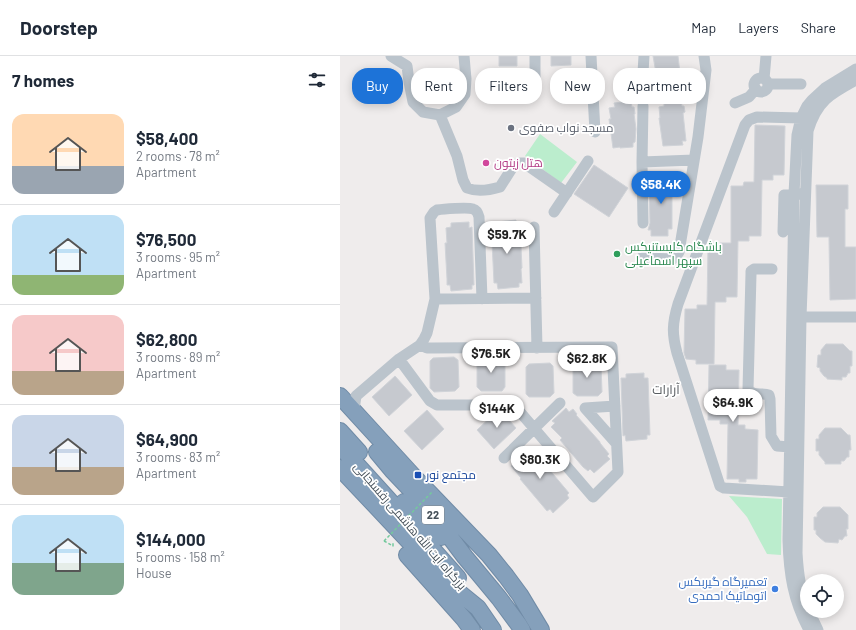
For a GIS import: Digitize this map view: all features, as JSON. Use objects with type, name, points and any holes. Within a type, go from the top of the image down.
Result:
[{"type":"highway","points":[[347,403],[382,443],[471,536],[506,576],[520,595],[541,630]]},
{"type":"highway","name":"بزرگراه آیت الله هاشمی رفسنجانی","points":[[347,403],[363,436],[429,510],[499,598],[520,627]]},
{"type":"highway","name":"بزرگراه آیت الله هاشمی رفسنجانی","points":[[340,431],[425,523],[465,557]]},
{"type":"highway","name":"بزرگراه آیت الله هاشمی رفسنجانی","points":[[340,446],[460,580],[493,630]]},
{"type":"highway","name":"بزرگراه آیت الله هاشمی رفسنجانی","points":[[340,468],[451,586],[478,608]]},
{"type":"highway","points":[[340,484],[409,557],[472,630]]},
{"type":"highway","points":[[443,507],[499,578],[520,627]]},
{"type":"street","points":[[391,56],[407,66],[413,102],[423,112],[440,115],[456,107],[465,94],[466,79],[462,58]]},
{"type":"street","points":[[535,56],[535,68]]},
{"type":"street","points":[[591,56],[595,132]]},
{"type":"street","points":[[643,68],[644,56]]},
{"type":"street","points":[[643,256],[646,258],[673,259],[679,252],[698,137],[706,70],[704,56]]},
{"type":"street","points":[[735,103],[749,97],[756,89],[760,92],[764,92],[767,89],[766,56]]},
{"type":"street","points":[[809,630],[798,606],[792,583],[788,554],[789,492],[801,317],[797,135],[801,118],[807,106],[825,88],[856,69]]},
{"type":"street","points":[[800,581],[797,554],[793,450],[799,194],[807,137],[810,122],[814,114],[824,101],[832,94],[856,80]]},
{"type":"street","points":[[766,82],[801,84]]},
{"type":"street","points":[[643,106],[643,222]]},
{"type":"street","points":[[440,115],[457,156],[463,180],[467,188],[472,190],[500,187],[514,165],[524,163],[567,193]]},
{"type":"street","points":[[789,492],[724,488],[720,486],[677,354],[673,328],[680,298],[745,125],[749,120],[757,117],[801,118]]},
{"type":"street","points":[[642,162],[694,160]]},
{"type":"street","points":[[554,212],[588,161]]},
{"type":"street","points":[[783,232],[784,195],[799,194]]},
{"type":"street","points":[[340,393],[345,395],[347,403],[399,359],[420,345],[424,339],[427,333],[435,299],[430,218],[434,212],[439,210],[470,208],[476,211],[479,217],[482,299]]},
{"type":"street","points":[[534,227],[537,348]]},
{"type":"street","points":[[772,269],[754,269],[751,271],[748,389],[753,394],[769,395],[771,436],[777,446],[793,450]]},
{"type":"street","points":[[435,299],[536,298]]},
{"type":"street","points":[[801,317],[856,317]]},
{"type":"street","points":[[399,359],[430,401],[437,405],[514,405],[593,497],[618,472],[612,347],[428,348],[420,345]]},
{"type":"street","points":[[504,458],[560,403]]},
{"type":"street","points":[[615,406],[585,408],[616,443]]},
{"type":"street","points":[[812,618],[818,630]]},
{"type":"path","points":[[393,546],[384,541],[433,491]]},
{"type":"green space","points":[[540,134],[577,162],[561,183],[525,156]]},
{"type":"green space","points":[[729,496],[782,499],[781,555],[767,554],[747,517]]},
{"type":"building","points":[[499,56],[517,56],[517,66],[499,66]]},
{"type":"building","points":[[551,56],[571,56],[571,65],[551,66]]},
{"type":"building","points":[[653,56],[678,56],[679,68],[655,68]]},
{"type":"building","points":[[614,104],[632,104],[632,107],[634,107],[636,129],[633,147],[613,148],[609,108],[615,107]]},
{"type":"building","points":[[664,104],[682,104],[682,106],[684,106],[685,112],[683,113],[686,141],[682,141],[683,145],[663,146],[659,107],[664,106]]},
{"type":"building","points":[[755,125],[785,126],[784,175],[773,175],[773,180],[762,180],[761,236],[749,236],[749,241],[738,241],[737,297],[726,297],[726,302],[715,302],[714,364],[696,364],[696,360],[686,359],[684,353],[685,309],[697,309],[697,305],[707,305],[708,247],[720,247],[720,243],[731,243],[731,186],[743,186],[744,182],[754,182]]},
{"type":"building","points":[[594,165],[628,188],[609,217],[574,194]]},
{"type":"building","points":[[652,174],[668,174],[668,178],[672,178],[672,229],[668,229],[668,236],[651,236],[651,230],[648,230],[650,223],[649,179],[652,179]]},
{"type":"building","points":[[816,185],[848,185],[848,209],[845,209],[845,247],[856,247],[856,299],[830,300],[829,237],[817,237]]},
{"type":"building","points":[[516,220],[516,226],[520,225],[522,283],[519,283],[519,287],[498,289],[497,283],[494,283],[492,242],[494,241],[493,226],[498,225],[497,222]]},
{"type":"building","points":[[469,222],[469,228],[472,227],[474,285],[472,285],[472,289],[451,291],[450,285],[447,285],[445,243],[447,243],[446,228],[451,227],[451,223]]},
{"type":"building","points":[[826,344],[843,344],[850,351],[852,351],[852,366],[850,366],[850,373],[848,373],[846,377],[842,377],[842,380],[827,379],[820,371],[820,368],[817,367],[818,355],[821,355],[821,350]]},
{"type":"building","points":[[454,357],[458,360],[459,387],[455,391],[434,392],[430,388],[430,361],[433,358]]},
{"type":"building","points":[[480,357],[501,357],[505,360],[505,387],[502,391],[481,391],[477,387],[477,360]]},
{"type":"building","points":[[597,362],[601,365],[602,392],[598,396],[577,396],[573,393],[573,366],[576,363]]},
{"type":"building","points":[[550,363],[553,366],[554,393],[550,397],[529,397],[526,394],[526,367],[529,364]]},
{"type":"building","points":[[709,365],[726,365],[726,370],[739,370],[738,425],[745,425],[745,429],[758,430],[757,479],[746,479],[746,482],[739,482],[739,479],[727,479],[728,424],[720,424],[720,420],[708,420]]},
{"type":"building","points":[[644,373],[644,378],[648,378],[650,435],[647,435],[647,439],[626,441],[625,435],[623,436],[621,378],[626,378],[626,374]]},
{"type":"building","points":[[395,376],[412,395],[389,416],[372,397]]},
{"type":"building","points":[[566,408],[569,412],[573,409],[577,414],[576,415],[609,454],[607,456],[610,459],[594,473],[590,469],[588,471],[583,467],[560,440],[562,438],[551,427],[555,423],[552,421]]},
{"type":"building","points":[[427,410],[444,429],[422,450],[404,431]]},
{"type":"building","points":[[496,412],[502,412],[516,428],[494,449],[477,430]]},
{"type":"building","points":[[825,428],[841,428],[848,435],[850,435],[851,450],[849,450],[849,457],[847,457],[844,461],[841,461],[841,464],[825,464],[819,455],[819,451],[816,451],[816,439],[819,439],[819,435]]},
{"type":"building","points":[[525,448],[529,452],[532,449],[569,493],[567,495],[569,498],[553,513],[550,509],[547,511],[511,466],[515,463],[512,460]]},
{"type":"building","points":[[823,507],[840,507],[848,515],[848,529],[846,529],[847,536],[845,536],[842,540],[839,539],[838,543],[825,542],[816,534],[816,530],[814,530],[814,517],[817,517],[817,513]]},
{"type":"place","name":"مسجد نواب صفوی","points":[[511,128]]},
{"type":"place","name":"هتل زیتون","points":[[486,163]]},
{"type":"place","name":"باشگاه کلیستنیکس سپهر اسماعیلی","points":[[617,254]]},
{"type":"place","name":"مجتمع نور","points":[[418,475]]},
{"type":"place","name":"تعمیرگاه گیربکس اتوماتیک احمدی","points":[[775,589]]},
{"type":"district","name":"آرارات","points":[[666,389]]}]
